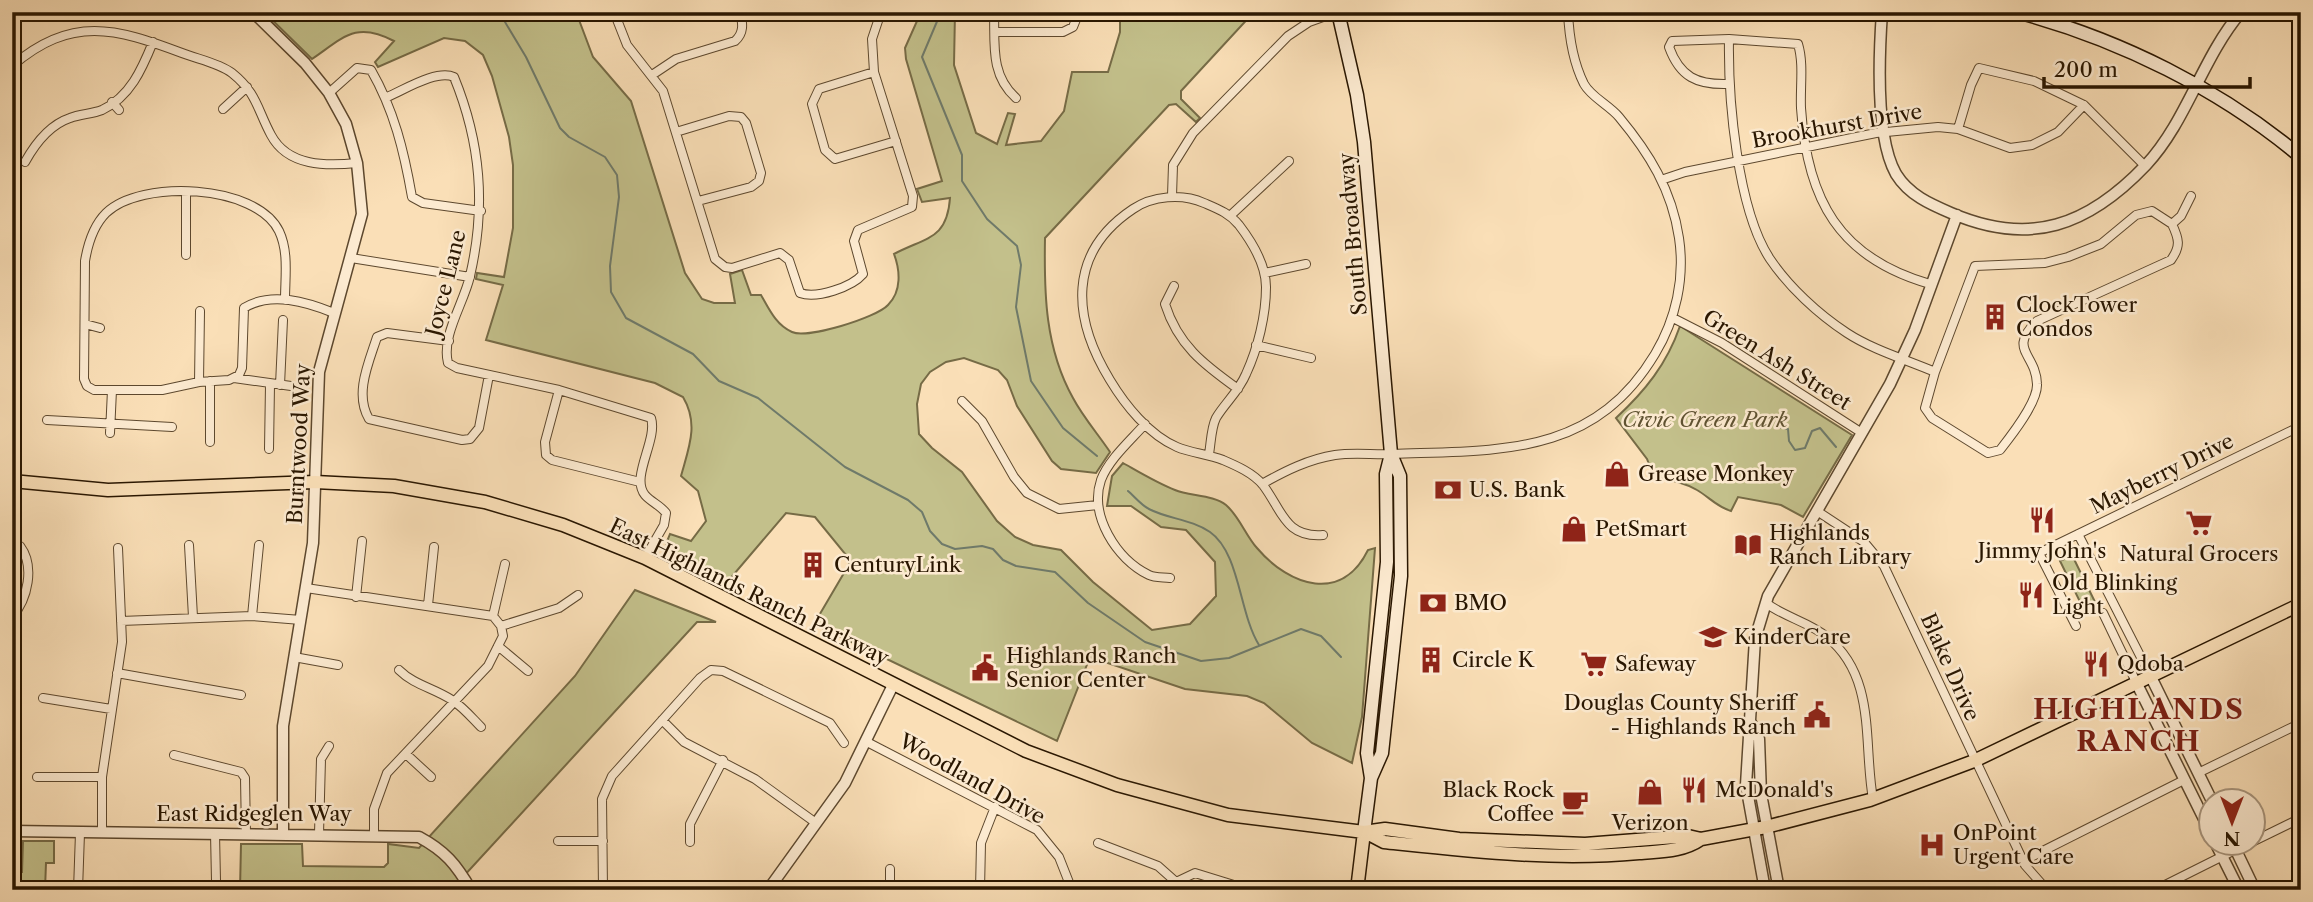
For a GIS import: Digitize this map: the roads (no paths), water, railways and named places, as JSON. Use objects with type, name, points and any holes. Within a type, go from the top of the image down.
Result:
[{"type":"main road","name":"South Broadway","points":[[1338,12],[1357,95],[1364,142],[1391,454],[1400,476],[1402,576],[1382,753],[1371,778],[1357,890]]},
{"type":"main road","points":[[2017,12],[2108,43],[2196,86],[2236,110],[2301,157]]},
{"type":"main road","name":"East Highlands Ranch Parkway","points":[[12,481],[108,489],[315,482],[394,486],[485,502],[563,525],[645,558],[1026,751],[1117,785],[1228,815],[1364,832],[1385,830],[1527,843],[1622,842],[1688,836],[1701,839],[1759,829],[1873,799],[1974,761],[2301,604]]},
{"type":"street","name":"Burntwood Way","points":[[253,12],[299,57],[329,93],[346,124],[357,163],[362,214],[318,372],[313,543],[283,726],[283,834]]},
{"type":"street","points":[[614,12],[627,45],[663,91],[715,259],[725,267],[780,253],[789,260],[800,293],[809,296],[855,282],[863,274],[854,242],[858,230],[912,207],[912,196],[874,72],[872,40],[881,12]]},
{"type":"street","points":[[652,75],[676,59],[735,41],[741,36],[743,23],[740,12]]},
{"type":"street","points":[[994,12],[995,62],[1004,88],[1016,98]]},
{"type":"street","points":[[995,32],[1063,32],[1073,27],[1079,12]]},
{"type":"street","points":[[1172,196],[1173,165],[1193,133],[1288,36],[1309,22],[1338,12]]},
{"type":"street","points":[[1262,484],[1313,460],[1337,454],[1514,448],[1547,441],[1579,428],[1609,410],[1633,386],[1659,347],[1672,318],[1681,265],[1675,215],[1664,179],[1618,115],[1585,86],[1569,38],[1568,12]]},
{"type":"street","points":[[1882,12],[1879,60],[1885,132],[1890,160],[1897,176],[1918,198],[1997,229],[2015,231],[2048,228],[2081,215],[2145,166],[2168,136],[2241,12]]},
{"type":"street","points":[[12,66],[67,32],[111,30],[153,42],[230,71],[256,96],[272,137],[295,158],[325,166],[357,163]]},
{"type":"street","points":[[1729,39],[1728,83],[1738,161],[1756,229],[1769,257],[1788,282],[1848,334],[1935,372]]},
{"type":"street","points":[[1728,83],[1696,82],[1677,65],[1669,47],[1672,41],[1729,39],[1798,44],[1801,111],[1821,201],[1836,226],[1854,247],[1877,264],[1930,285]]},
{"type":"street","points":[[24,162],[33,147],[53,127],[68,118],[102,110],[112,102],[140,74],[153,42]]},
{"type":"street","points":[[329,93],[357,68],[363,66],[371,69],[387,97],[403,144],[412,197],[423,203],[481,211]]},
{"type":"street","points":[[1958,129],[1979,68],[2034,81],[2084,105],[2145,166]]},
{"type":"street","points":[[874,72],[819,89],[812,104],[825,150],[835,159],[847,158],[896,141]]},
{"type":"street","name":"Joyce Lane","points":[[387,97],[448,74],[454,77],[467,109],[476,146],[481,211],[470,278],[449,341],[448,363],[457,368],[489,375]]},
{"type":"street","points":[[223,109],[247,88]]},
{"type":"street","points":[[112,102],[120,110]]},
{"type":"street","name":"Brookhurst Drive","points":[[1664,179],[1685,172],[1885,132],[1938,127],[1958,129],[2010,148],[2032,145],[2058,132],[2084,105]]},
{"type":"street","points":[[676,132],[729,116],[741,117],[746,123],[761,173],[760,181],[751,187],[698,201]]},
{"type":"street","points":[[1231,215],[1289,161]]},
{"type":"street","points":[[186,193],[186,255]]},
{"type":"street","points":[[285,300],[284,232],[266,214],[247,201],[220,194],[186,193],[148,194],[127,200],[107,212],[94,228],[85,261],[84,379],[87,386],[112,390],[162,390],[234,378],[291,386]]},
{"type":"street","points":[[1209,454],[1215,420],[1246,376],[1256,345],[1264,315],[1265,274],[1253,245],[1231,215],[1198,200],[1172,196],[1141,204],[1110,224],[1092,247],[1083,282],[1084,319],[1096,357],[1123,401],[1145,424],[1176,447],[1209,454],[1240,467],[1262,484],[1291,527],[1308,536],[1323,535]]},
{"type":"street","points":[[2172,224],[2181,216],[2191,196]]},
{"type":"street","points":[[2152,211],[2172,224],[2179,239],[2178,250],[2171,260],[2038,321],[2025,333],[2022,347],[2038,384],[2035,398],[2000,450],[1988,453],[1931,418],[1925,408],[1935,372],[1975,266],[2046,263],[2068,257],[2102,244],[2136,215],[2152,211]]},
{"type":"street","points":[[1765,890],[1759,829],[1759,739],[1751,723],[1755,639],[1766,603],[1902,359],[1957,215]]},
{"type":"street","points":[[351,258],[470,278]]},
{"type":"street","points":[[1265,274],[1307,264]]},
{"type":"street","points":[[1174,286],[1165,304],[1172,327],[1194,357],[1238,388]]},
{"type":"street","points":[[234,378],[242,368],[244,308],[257,300],[285,300],[310,303],[334,313]]},
{"type":"street","points":[[199,382],[200,311]]},
{"type":"street","name":"Green Ash Street","points":[[1672,318],[1722,343],[1862,433]]},
{"type":"street","points":[[280,385],[283,320]]},
{"type":"street","points":[[85,324],[100,328]]},
{"type":"street","points":[[449,341],[387,333],[377,337],[364,377],[363,408],[369,419],[461,440],[470,439],[480,428],[489,375],[559,390],[651,418],[654,427],[640,482],[643,494],[666,513],[664,525],[645,558]]},
{"type":"street","points":[[1256,345],[1311,358]]},
{"type":"street","points":[[210,381],[210,442]]},
{"type":"street","points":[[269,449],[270,385]]},
{"type":"street","points":[[110,429],[112,390]]},
{"type":"street","points":[[559,390],[545,442],[546,455],[552,460],[640,482]]},
{"type":"street","points":[[962,401],[982,421],[1014,477],[1027,492],[1059,509],[1098,505]]},
{"type":"street","points":[[47,420],[110,429],[172,427]]},
{"type":"street","points":[[1145,424],[1106,469],[1101,481],[1098,505],[1108,534],[1129,559],[1150,576],[1170,578]]},
{"type":"street","name":"Mayberry Drive","points":[[2076,626],[2039,553],[2301,426]]},
{"type":"street","name":"Blake Drive","points":[[1817,511],[1864,542],[1884,566],[2022,861],[2032,877],[2047,890]]},
{"type":"street","points":[[2078,534],[2204,786]]},
{"type":"street","points":[[356,597],[362,541]]},
{"type":"street","points":[[12,544],[20,546],[27,555],[29,583],[19,610],[12,617]]},
{"type":"street","points":[[189,545],[192,617]]},
{"type":"street","points":[[252,616],[259,545]]},
{"type":"street","points":[[428,605],[434,547]]},
{"type":"street","points":[[102,832],[102,777],[117,673],[121,621],[118,548]]},
{"type":"street","points":[[493,616],[505,564]]},
{"type":"street","points":[[306,588],[493,616],[501,626],[503,636],[488,666],[387,773],[377,796],[374,834]]},
{"type":"street","points":[[501,626],[559,608],[578,595]]},
{"type":"street","points":[[1766,603],[1822,633],[1850,664],[1865,706],[1869,778],[1873,799]]},
{"type":"street","points":[[2103,612],[2198,809]]},
{"type":"street","points":[[121,621],[252,616],[301,620]]},
{"type":"street","points":[[498,646],[528,671]]},
{"type":"street","points":[[294,657],[338,665]]},
{"type":"street","points":[[399,670],[411,681],[430,687],[455,701],[481,727]]},
{"type":"street","points":[[603,890],[602,799],[612,776],[710,670],[723,671],[830,723],[844,743]]},
{"type":"street","points":[[117,673],[241,695]]},
{"type":"street","points":[[768,890],[845,783],[893,685]]},
{"type":"street","points":[[43,698],[111,709]]},
{"type":"street","points":[[662,720],[684,742],[723,760],[816,823]]},
{"type":"street","points":[[2198,773],[2301,723]]},
{"type":"street","name":"Woodland Drive","points":[[867,742],[1037,830],[1059,857],[1072,890]]},
{"type":"street","points":[[319,834],[321,759],[329,746]]},
{"type":"street","points":[[406,754],[431,777]]},
{"type":"street","points":[[174,755],[242,772],[245,778],[246,834]]},
{"type":"street","points":[[690,842],[690,824],[723,760]]},
{"type":"street","points":[[37,777],[102,777]]},
{"type":"street","points":[[2022,861],[2184,780]]},
{"type":"street","points":[[980,890],[981,843],[995,807]]},
{"type":"street","points":[[2268,834],[2301,818]]},
{"type":"street","points":[[1759,829],[1779,890]]},
{"type":"street","name":"East Ridgeglen Way","points":[[12,831],[374,834],[419,837],[442,850],[456,863],[471,890]]},
{"type":"street","points":[[78,890],[80,833]]},
{"type":"street","points":[[211,890],[216,881],[215,833]]},
{"type":"street","points":[[558,841],[603,841]]},
{"type":"street","points":[[1098,843],[1158,866],[1173,886],[1187,875],[1204,874],[1250,890]]},
{"type":"street","points":[[2239,856],[2255,890]]},
{"type":"street","points":[[2155,890],[2222,857],[2239,890]]},
{"type":"street","points":[[890,869],[890,890]]},
{"type":"waterway","points":[[499,12],[526,57],[560,128],[569,137],[605,157],[617,175],[619,197],[610,266],[611,292],[626,318],[693,354],[719,381],[758,398],[845,467],[908,500],[922,512],[930,531],[942,544],[955,549],[982,546],[993,549],[1003,560],[1016,566],[1055,572],[1088,603],[1145,642],[1201,661],[1229,658],[1301,629],[1321,636],[1341,657]]},
{"type":"waterway","points":[[941,12],[922,57],[962,155],[962,181],[987,219],[1017,246],[1021,265],[1016,307],[1031,381],[1063,428],[1097,456]]},
{"type":"waterway","points":[[1778,427],[1788,429],[1789,441],[1795,450],[1805,448],[1812,431],[1820,428],[1836,447]]},
{"type":"waterway","points":[[1128,491],[1149,509],[1203,528],[1220,542],[1228,554],[1252,632],[1259,645]]},
{"type":"place","name":"ClockTower Condos","points":[[1995,317]]},
{"type":"place","name":"Grease Monkey","points":[[1617,474]]},
{"type":"place","name":"U.S. Bank","points":[[1448,490]]},
{"type":"place","name":"Jimmy John's","points":[[2042,520]]},
{"type":"place","name":"Natural Grocers","points":[[2199,523]]},
{"type":"place","name":"PetSmart","points":[[1574,529]]},
{"type":"place","name":"Highlands Ranch Library","points":[[1748,545]]},
{"type":"place","name":"CenturyLink","points":[[813,565]]},
{"type":"place","name":"Old Blinking Light","points":[[2031,595]]},
{"type":"place","name":"BMO","points":[[1433,603]]},
{"type":"place","name":"KinderCare","points":[[1713,637]]},
{"type":"place","name":"Circle K","points":[[1431,660]]},
{"type":"place","name":"Safeway","points":[[1594,664]]},
{"type":"place","name":"Qdoba","points":[[2096,664]]},
{"type":"place","name":"Highlands Ranch Senior Center","points":[[985,668]]},
{"type":"place","name":"Douglas County Sheriff - Highlands Ranch","points":[[1817,715]]},
{"type":"place","name":"McDonald's","points":[[1694,790]]},
{"type":"place","name":"Verizon","points":[[1650,792]]},
{"type":"place","name":"Black Rock Coffee","points":[[1575,802]]},
{"type":"place","name":"OnPoint Urgent Care","points":[[1932,845]]},
{"type":"district","name":"HIGHLANDS RANCH","points":[[2139,725]]},
{"type":"park label","name":"Civic Green Park","points":[[1705,420]]}]
